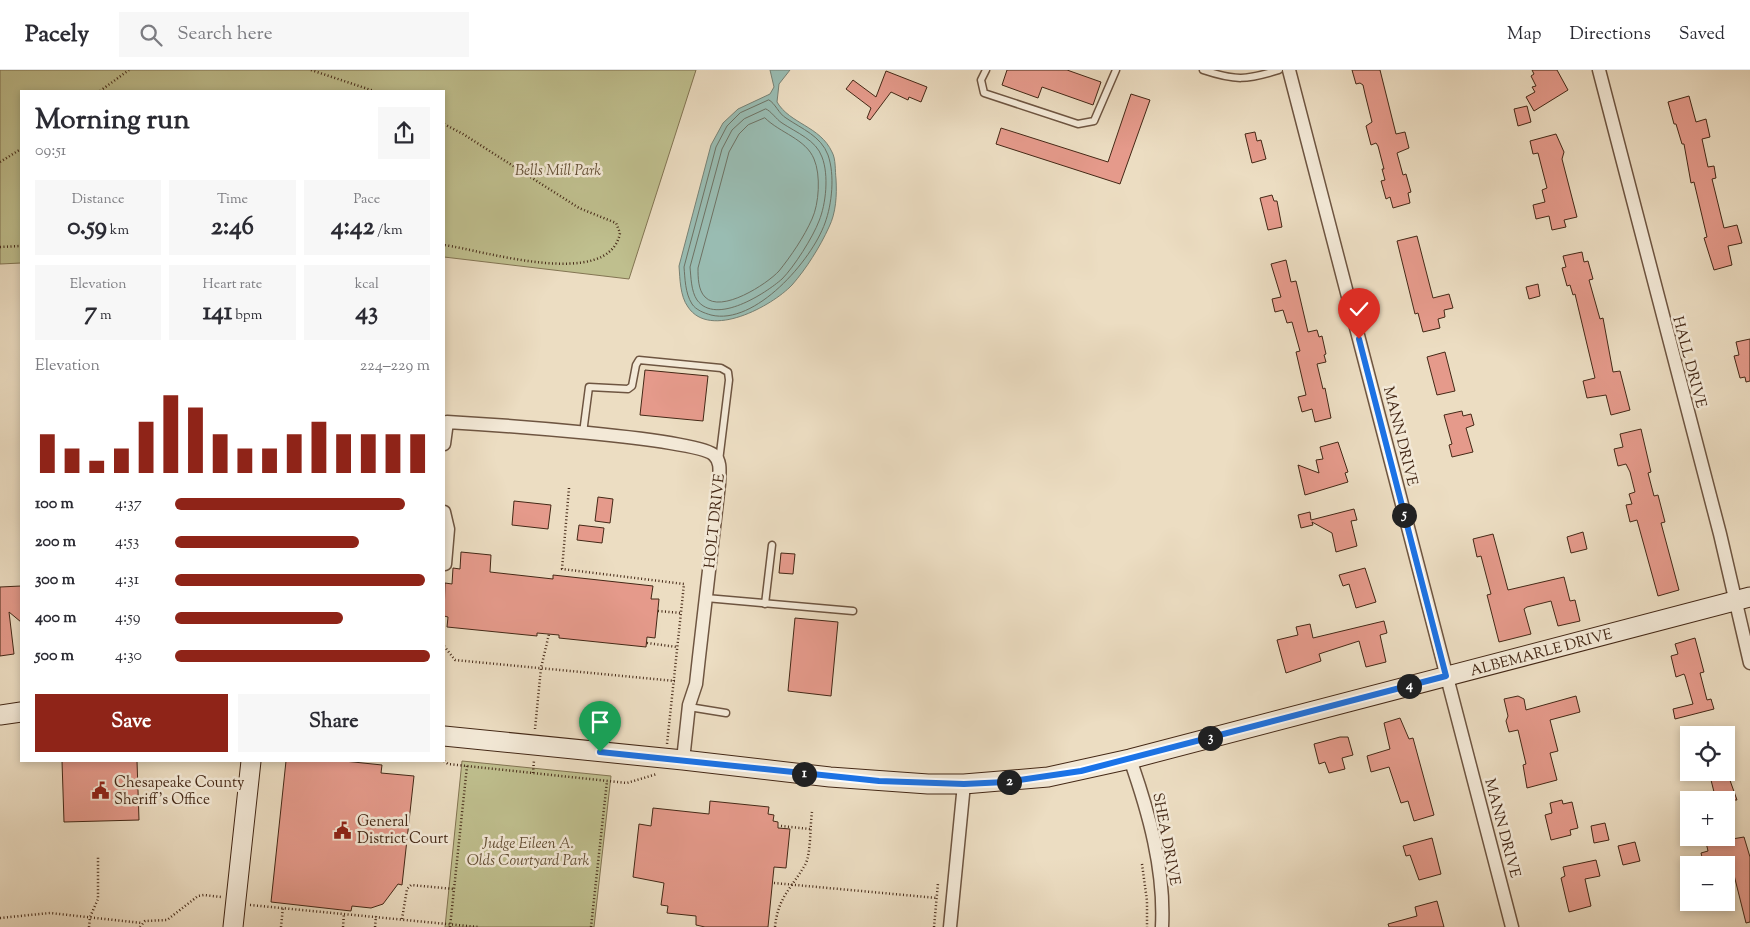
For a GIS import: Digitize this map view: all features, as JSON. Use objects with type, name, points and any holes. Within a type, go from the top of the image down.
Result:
[{"type":"street","name":"MANN DRIVE","points":[[1288,70],[1512,927]]},
{"type":"street","name":"HALL DRIVE","points":[[1598,70],[1707,491],[1742,599],[1750,663]]},
{"type":"street","name":"HOLT DRIVE","points":[[445,422],[583,434],[701,448],[714,455],[719,462],[696,684],[674,759]]},
{"type":"street","points":[[445,516],[448,529],[445,564]]},
{"type":"street","name":"ALBEMARLE DRIVE","points":[[445,736],[830,777],[964,784],[1048,777],[1130,759],[1742,599]]},
{"type":"street","points":[[0,715],[20,712]]},
{"type":"street","name":"SHEA DRIVE","points":[[1130,759],[1140,788],[1160,869],[1162,927]]},
{"type":"street","points":[[233,927],[251,762]]},
{"type":"street","points":[[950,927],[964,784]]},
{"type":"lane","points":[[986,70],[981,80],[984,93],[1078,124],[1088,124],[1094,121],[1116,70]]},
{"type":"lane","points":[[1203,70],[1228,78],[1251,78],[1279,70]]},
{"type":"lane","points":[[583,434],[589,387],[628,389],[632,386],[636,365],[640,360],[724,369],[728,372],[729,380],[719,462]]},
{"type":"lane","points":[[765,604],[772,546]]},
{"type":"lane","points":[[706,598],[853,611]]},
{"type":"lane","points":[[689,707],[726,712]]},
{"type":"path","points":[[101,90],[129,70]]},
{"type":"path","points":[[311,70],[371,90]]},
{"type":"path","points":[[445,125],[579,208],[616,223],[620,233],[615,245],[609,252],[596,260],[578,264],[543,263],[445,245]]},
{"type":"path","points":[[0,162],[20,150]]},
{"type":"path","points":[[0,246],[20,246]]},
{"type":"path","points":[[445,762],[448,764],[626,783],[664,771],[674,759],[675,681],[684,584],[562,569],[569,488]]},
{"type":"path","points":[[658,611],[681,613]]},
{"type":"path","points":[[533,773],[541,668],[549,634]]},
{"type":"path","points":[[647,644],[677,647]]},
{"type":"path","points":[[445,647],[455,660],[675,681]]},
{"type":"path","points":[[451,926],[467,766]]},
{"type":"path","points":[[591,927],[607,781]]},
{"type":"path","points":[[775,927],[776,912],[790,884],[806,864],[812,812]]},
{"type":"path","points":[[781,826],[810,829]]},
{"type":"path","points":[[89,927],[90,917],[98,899],[98,856]]},
{"type":"path","points":[[1142,864],[1147,901],[1147,927]]},
{"type":"path","points":[[774,883],[936,898]]},
{"type":"path","points":[[934,927],[938,883]]},
{"type":"path","points":[[402,919],[407,889],[410,885],[454,888]]},
{"type":"path","points":[[0,918],[50,913],[142,923],[145,921],[167,920],[198,896],[204,895],[249,905],[376,916],[451,926],[478,927]]},
{"type":"path","points":[[281,927],[283,907]]},
{"type":"path","points":[[343,927],[344,913]]},
{"type":"path","points":[[375,927],[376,916]]},
{"type":"path","points":[[140,927],[142,923]]},
{"type":"green space","name":"Bells Mill Park","points":[[0,70],[696,70],[629,279],[445,257],[445,90],[20,90],[20,263],[0,264]]},
{"type":"green space","name":"Judge Eileen A. Olds Courtyard Park","points":[[462,761],[611,776],[594,927],[445,927]]},
{"type":"water","points":[[770,70],[790,70],[779,84],[777,102],[789,115],[820,136],[827,143],[833,155],[836,204],[825,235],[812,258],[792,285],[756,310],[725,320],[711,320],[698,316],[685,303],[679,266],[711,145],[723,123],[738,109],[770,94],[774,87]]},
{"type":"building","points":[[1007,70],[1067,70],[1101,82],[1093,105],[1042,87],[1038,98],[1002,85]]},
{"type":"building","points":[[1352,70],[1380,70],[1396,134],[1405,132],[1409,148],[1397,153],[1403,175],[1406,174],[1411,192],[1408,193],[1410,203],[1393,208],[1390,197],[1386,199],[1381,181],[1385,180],[1382,169],[1384,169],[1378,146],[1376,143],[1371,145],[1366,126],[1372,122],[1363,85],[1360,83],[1356,84]]},
{"type":"building","points":[[1532,70],[1557,70],[1568,90],[1534,111],[1526,97],[1535,92],[1532,87],[1536,86],[1531,76],[1534,74]]},
{"type":"building","points":[[886,71],[927,87],[921,102],[909,97],[908,100],[891,92],[870,120],[867,118],[871,108],[846,89],[853,80],[876,97]]},
{"type":"building","points":[[1131,94],[1150,100],[1120,184],[996,144],[1001,128],[1108,162]]},
{"type":"building","points":[[1689,96],[1696,122],[1706,119],[1710,137],[1702,139],[1708,167],[1714,166],[1716,178],[1712,179],[1724,228],[1737,225],[1742,243],[1728,246],[1732,265],[1714,270],[1704,238],[1707,237],[1694,182],[1691,183],[1684,144],[1682,144],[1676,124],[1674,124],[1668,102]]},
{"type":"building","points":[[1527,106],[1531,122],[1518,126],[1514,109]]},
{"type":"building","points":[[1255,132],[1257,141],[1261,140],[1266,159],[1252,163],[1245,134]]},
{"type":"building","points":[[1556,134],[1564,152],[1562,159],[1577,217],[1564,220],[1566,227],[1552,230],[1549,216],[1536,219],[1533,205],[1545,202],[1542,190],[1547,188],[1538,153],[1533,154],[1530,141]]},
{"type":"building","points":[[1272,195],[1274,201],[1277,201],[1282,227],[1268,230],[1260,198]]},
{"type":"building","points":[[1417,236],[1433,298],[1449,294],[1453,308],[1444,310],[1445,317],[1438,319],[1440,328],[1423,332],[1418,313],[1415,314],[1397,241]]},
{"type":"building","points":[[1582,252],[1584,262],[1588,261],[1593,279],[1589,280],[1600,319],[1603,318],[1613,372],[1620,371],[1630,410],[1611,415],[1606,395],[1587,398],[1583,381],[1595,378],[1575,294],[1573,295],[1570,285],[1567,286],[1562,268],[1566,267],[1563,256]]},
{"type":"building","points":[[1286,260],[1291,282],[1296,281],[1308,332],[1317,330],[1319,337],[1322,336],[1326,354],[1324,355],[1326,362],[1317,364],[1323,389],[1325,388],[1331,418],[1315,422],[1312,409],[1302,412],[1298,397],[1306,395],[1296,352],[1300,351],[1292,322],[1287,323],[1283,310],[1275,312],[1272,299],[1281,297],[1271,264]]},
{"type":"building","points":[[1538,284],[1540,296],[1529,299],[1526,287]]},
{"type":"building","points":[[1750,339],[1750,381],[1746,382],[1745,377],[1740,378],[1734,356],[1739,355],[1736,342]]},
{"type":"building","points":[[1445,352],[1455,391],[1437,395],[1427,357]]},
{"type":"building","points":[[645,370],[708,376],[703,421],[640,415]]},
{"type":"building","points":[[1462,411],[1463,416],[1471,414],[1474,425],[1466,428],[1473,452],[1452,457],[1449,445],[1452,444],[1444,415]]},
{"type":"building","points":[[1641,429],[1651,472],[1648,473],[1654,496],[1658,495],[1665,522],[1661,523],[1679,590],[1658,596],[1637,520],[1630,522],[1626,505],[1632,504],[1629,494],[1635,492],[1630,472],[1626,464],[1618,466],[1614,449],[1623,447],[1620,434]]},
{"type":"building","points":[[1338,442],[1348,472],[1345,473],[1348,482],[1305,495],[1298,465],[1319,473],[1316,460],[1323,459],[1320,447]]},
{"type":"building","points":[[598,497],[613,499],[610,523],[595,521]]},
{"type":"building","points":[[514,501],[551,505],[548,529],[512,525]]},
{"type":"building","points":[[1354,509],[1357,520],[1351,521],[1357,546],[1336,552],[1332,533],[1312,522],[1313,525],[1301,528],[1298,515],[1310,512],[1311,520]]},
{"type":"building","points":[[579,525],[604,528],[602,543],[577,540]]},
{"type":"building","points":[[1583,532],[1587,549],[1571,553],[1567,537]]},
{"type":"building","points":[[1493,534],[1508,590],[1564,577],[1570,601],[1575,600],[1580,621],[1558,626],[1551,601],[1527,607],[1524,609],[1531,634],[1499,642],[1487,595],[1491,594],[1481,556],[1477,557],[1473,539]]},
{"type":"building","points":[[461,552],[491,555],[490,572],[553,579],[553,575],[653,586],[651,599],[659,599],[655,638],[647,637],[646,647],[559,638],[559,635],[537,633],[537,636],[447,627],[448,617],[445,616],[445,583],[452,584],[453,568],[460,569]]},
{"type":"building","points":[[781,553],[795,554],[793,574],[779,573]]},
{"type":"building","points":[[1365,568],[1376,602],[1356,608],[1349,584],[1343,586],[1339,575]]},
{"type":"building","points":[[20,586],[20,621],[9,612],[14,654],[0,656],[0,587]]},
{"type":"building","points":[[795,618],[838,622],[831,696],[788,691]]},
{"type":"building","points":[[1384,621],[1387,633],[1380,635],[1386,662],[1366,667],[1359,641],[1319,654],[1321,661],[1286,673],[1277,640],[1298,635],[1296,627],[1310,624],[1313,638]]},
{"type":"building","points":[[1695,638],[1704,672],[1700,673],[1707,700],[1711,699],[1714,709],[1675,719],[1673,709],[1693,704],[1685,676],[1684,674],[1676,677],[1671,656],[1678,654],[1675,644]]},
{"type":"building","points":[[1518,696],[1524,699],[1526,710],[1576,696],[1580,712],[1550,720],[1558,751],[1550,753],[1557,780],[1527,788],[1523,765],[1526,764],[1518,730],[1509,732],[1506,721],[1508,716],[1504,699]]},
{"type":"building","points":[[1400,718],[1409,739],[1413,738],[1434,815],[1414,821],[1408,801],[1401,803],[1389,767],[1371,772],[1367,756],[1390,749],[1384,723]]},
{"type":"building","points":[[1340,737],[1348,737],[1353,755],[1342,758],[1345,769],[1329,773],[1325,762],[1319,764],[1314,744]]},
{"type":"building","name":"Chesapeake County Sheriff's Office","points":[[62,762],[137,762],[139,820],[64,822]]},
{"type":"building","name":"General District Court","points":[[286,762],[354,762],[382,765],[381,773],[414,776],[402,885],[398,884],[383,904],[371,908],[352,906],[351,911],[271,902]]},
{"type":"building","points":[[1711,781],[1730,781],[1734,791],[1714,791]]},
{"type":"building","points":[[1562,800],[1563,804],[1572,802],[1578,828],[1570,830],[1571,835],[1551,840],[1545,815],[1552,813],[1550,803]]},
{"type":"building","points":[[710,801],[769,807],[768,814],[774,815],[773,821],[778,822],[778,828],[790,829],[786,868],[774,867],[768,927],[705,927],[696,925],[696,916],[667,913],[668,906],[661,905],[664,883],[633,877],[639,824],[651,826],[653,808],[709,814]]},
{"type":"building","points":[[1605,823],[1609,840],[1594,843],[1591,826]]},
{"type":"building","points":[[1744,837],[1750,857],[1750,922],[1746,923],[1735,879],[1735,856],[1702,856],[1701,853],[1708,851],[1707,846],[1735,846],[1735,838]]},
{"type":"building","points":[[1432,838],[1441,874],[1419,880],[1410,855],[1406,856],[1403,846]]},
{"type":"building","points":[[1635,842],[1640,861],[1623,865],[1618,846]]},
{"type":"building","points":[[1596,860],[1600,876],[1585,879],[1591,906],[1569,912],[1561,878],[1565,876],[1563,867]]},
{"type":"building","points":[[1437,901],[1444,927],[1389,927],[1388,924],[1417,916],[1415,907]]},
{"type":"place","name":"Chesapeake County Sheriff's Office","points":[[100,791]]},
{"type":"place","name":"General District Court","points":[[343,830]]},
{"type":"route","points":[[600,752],[879,781],[928,784],[1006,782],[1081,771],[1446,676],[1359,339]]}]
